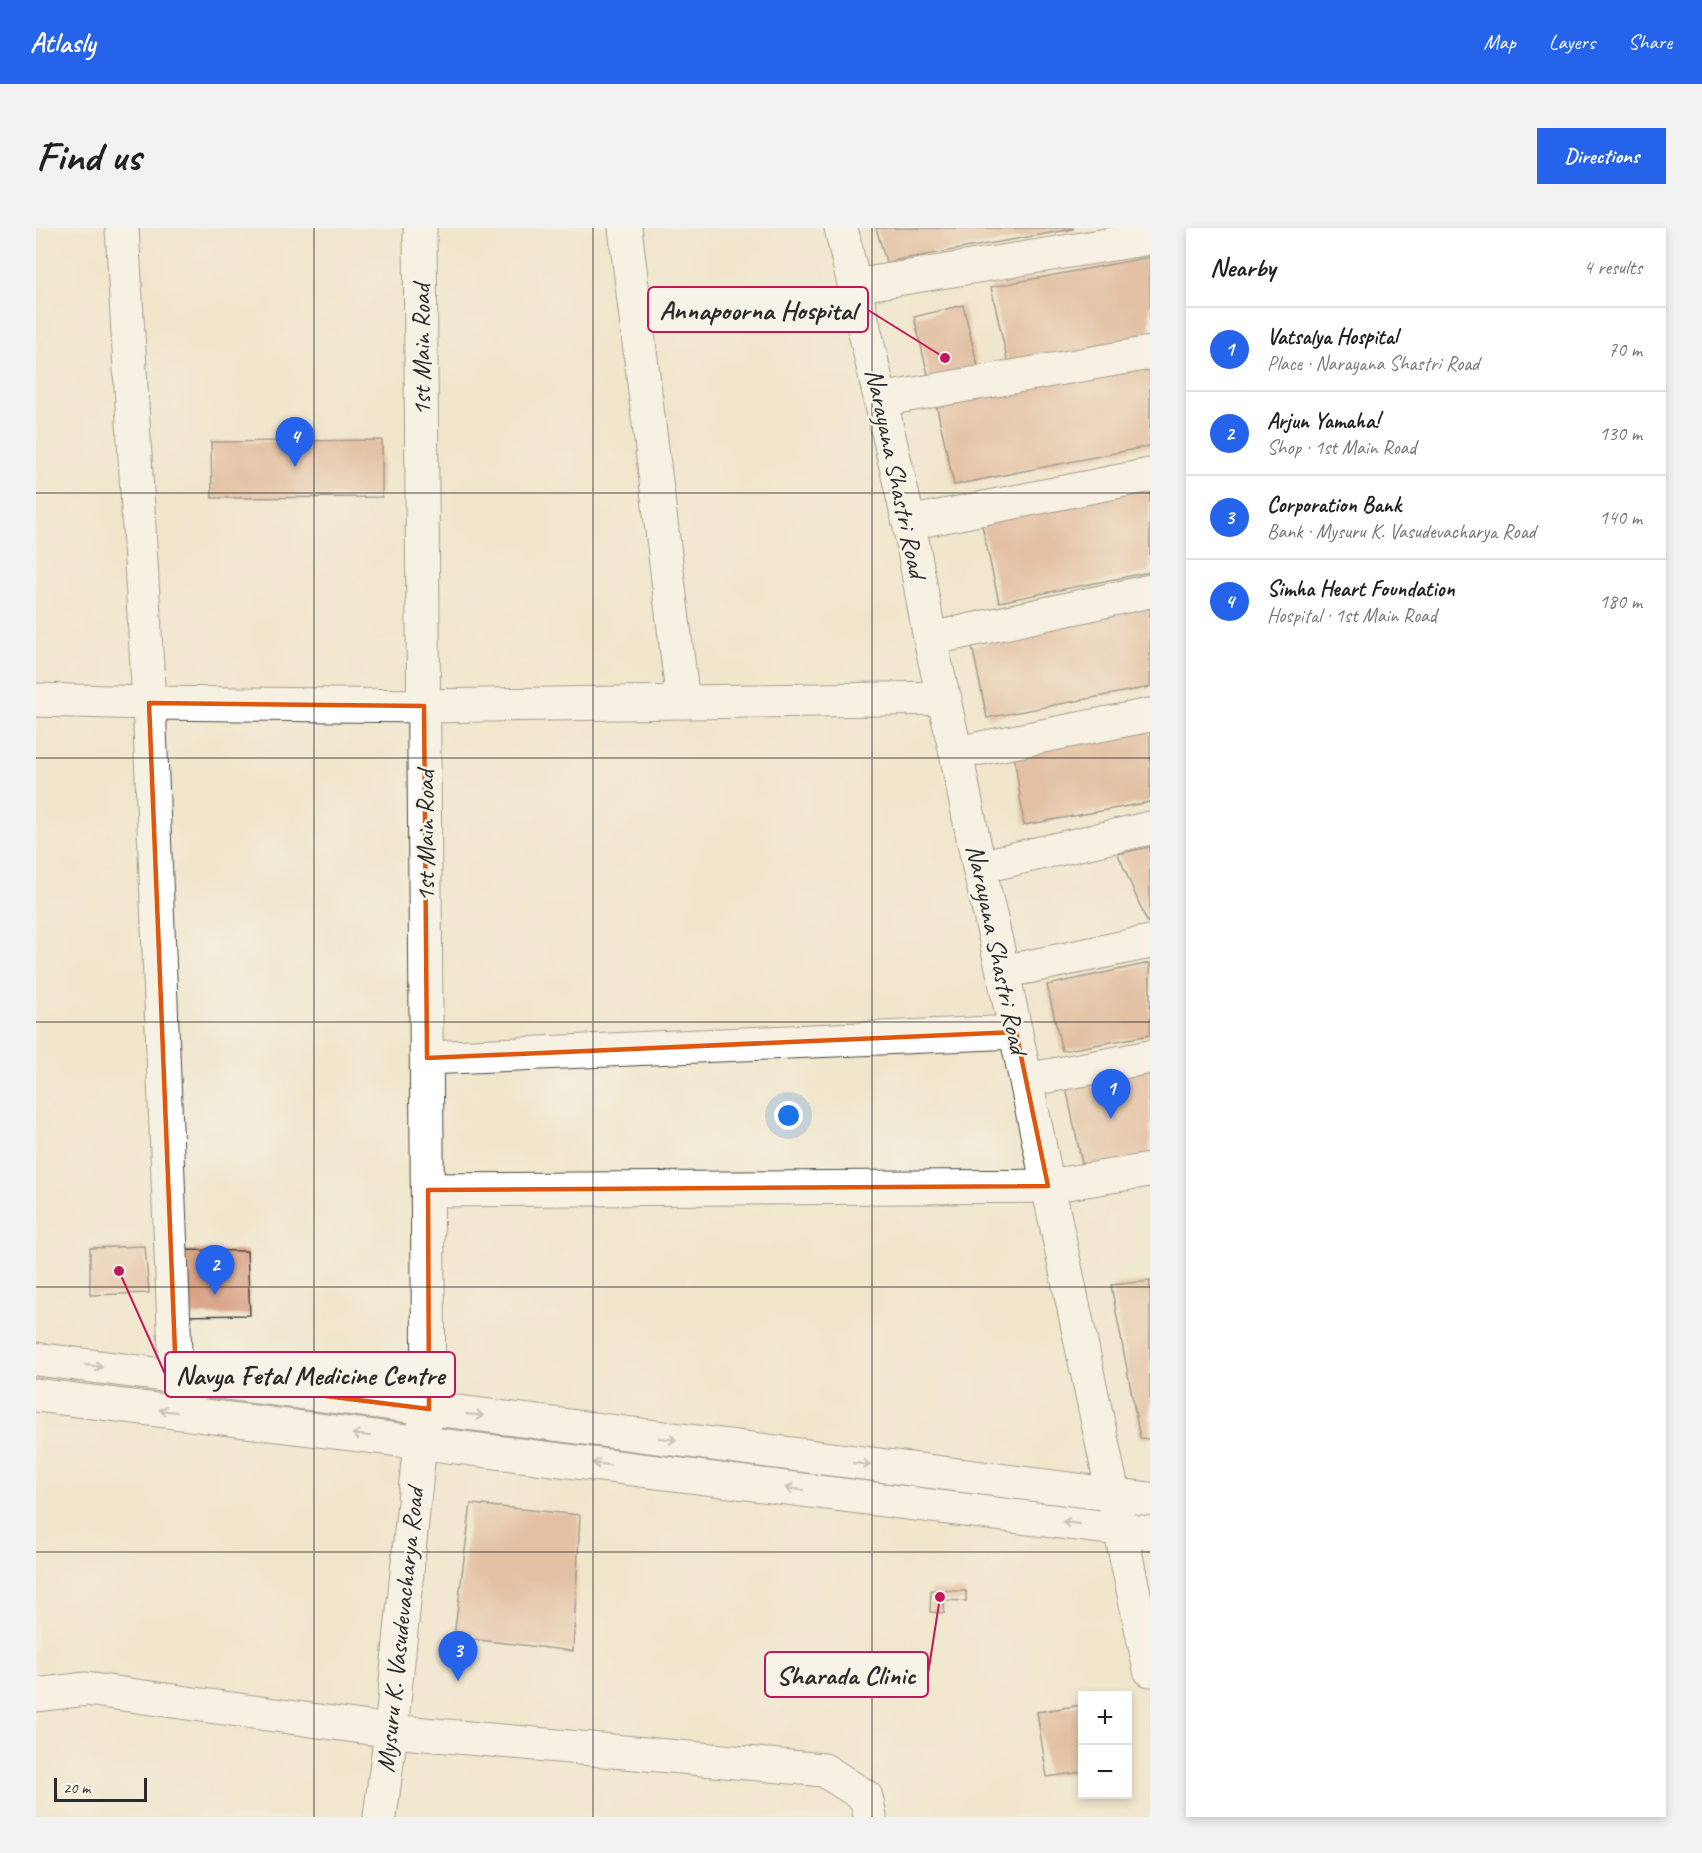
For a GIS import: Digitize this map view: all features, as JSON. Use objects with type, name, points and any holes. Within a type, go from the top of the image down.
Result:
[{"type":"street","points":[[122,228],[149,703],[176,1377]]},
{"type":"street","name":"1st Main Road","points":[[420,228],[429,1409],[420,1442]]},
{"type":"street","points":[[625,228],[683,702]]},
{"type":"street","name":"Narayana Shastri Road","points":[[841,228],[909,523],[930,639],[945,698],[979,867],[1115,1496],[1136,1531],[1150,1670]]},
{"type":"street","points":[[854,286],[1150,237]]},
{"type":"street","points":[[880,400],[1150,352]]},
{"type":"street","points":[[909,523],[1150,475]]},
{"type":"street","points":[[930,639],[1150,591]]},
{"type":"street","points":[[36,700],[424,706],[945,698]]},
{"type":"street","points":[[956,753],[1150,715]]},
{"type":"street","points":[[979,867],[1150,828]]},
{"type":"street","points":[[1003,972],[1150,942]]},
{"type":"street","points":[[427,1058],[1016,1032]]},
{"type":"street","points":[[1026,1080],[1150,1057]]},
{"type":"street","points":[[428,1190],[1048,1186],[1150,1170]]},
{"type":"street","points":[[36,1359],[1150,1499]]},
{"type":"street","points":[[36,1395],[1136,1531]]},
{"type":"street","name":"Mysuru K. Vasudevacharya Road","points":[[380,1817],[391,1731],[420,1442]]},
{"type":"street","points":[[36,1695],[86,1689],[391,1731],[824,1770],[866,1797],[870,1817]]},
{"type":"highlighted area","points":[[149,703],[424,706],[427,1058],[1016,1032],[1048,1186],[428,1190],[429,1409],[176,1377]]},
{"type":"building","points":[[876,228],[1073,228],[1073,229],[886,262]]},
{"type":"building","points":[[1150,257],[1150,341],[1009,368],[991,287]]},
{"type":"building","points":[[963,305],[980,375],[931,387],[914,317]]},
{"type":"building","points":[[1150,362],[1150,446],[954,485],[936,404]]},
{"type":"building","points":[[382,440],[382,497],[212,498],[211,442]]},
{"type":"building","points":[[1150,487],[1150,572],[999,602],[981,521]]},
{"type":"building","points":[[1150,606],[1150,687],[987,718],[972,646]]},
{"type":"building","points":[[1150,727],[1150,802],[1024,825],[1014,754]]},
{"type":"building","points":[[1150,847],[1150,921],[1147,922],[1118,854]]},
{"type":"building","points":[[1150,963],[1150,1035],[1062,1051],[1047,985]]},
{"type":"building","points":[[1150,1066],[1150,1155],[1083,1168],[1065,1083]]},
{"type":"building","points":[[145,1246],[149,1293],[90,1295],[90,1248]]},
{"type":"building","points":[[177,1250],[247,1251],[250,1315],[179,1316]]},
{"type":"building","points":[[1150,1281],[1150,1439],[1140,1438],[1111,1285]]},
{"type":"building","points":[[471,1504],[580,1515],[573,1651],[454,1637]]},
{"type":"building","points":[[931,1590],[966,1591],[966,1601],[944,1600],[944,1613],[930,1612]]},
{"type":"building","points":[[1078,1706],[1078,1773],[1047,1777],[1037,1712]]},
{"type":"place","name":"Annapoorna Hospital","points":[[945,358]]},
{"type":"place","name":"Simha Heart Foundation","points":[[295,467]]},
{"type":"place","name":"Vatsalya Hospital","points":[[1111,1119]]},
{"type":"place","name":"Navya Fetal Medicine Centre","points":[[119,1271]]},
{"type":"place","name":"Arjun Yamaha!","points":[[215,1295]]},
{"type":"place","name":"Sharada Clinic","points":[[940,1597]]},
{"type":"place","name":"Corporation Bank","points":[[458,1681]]}]
